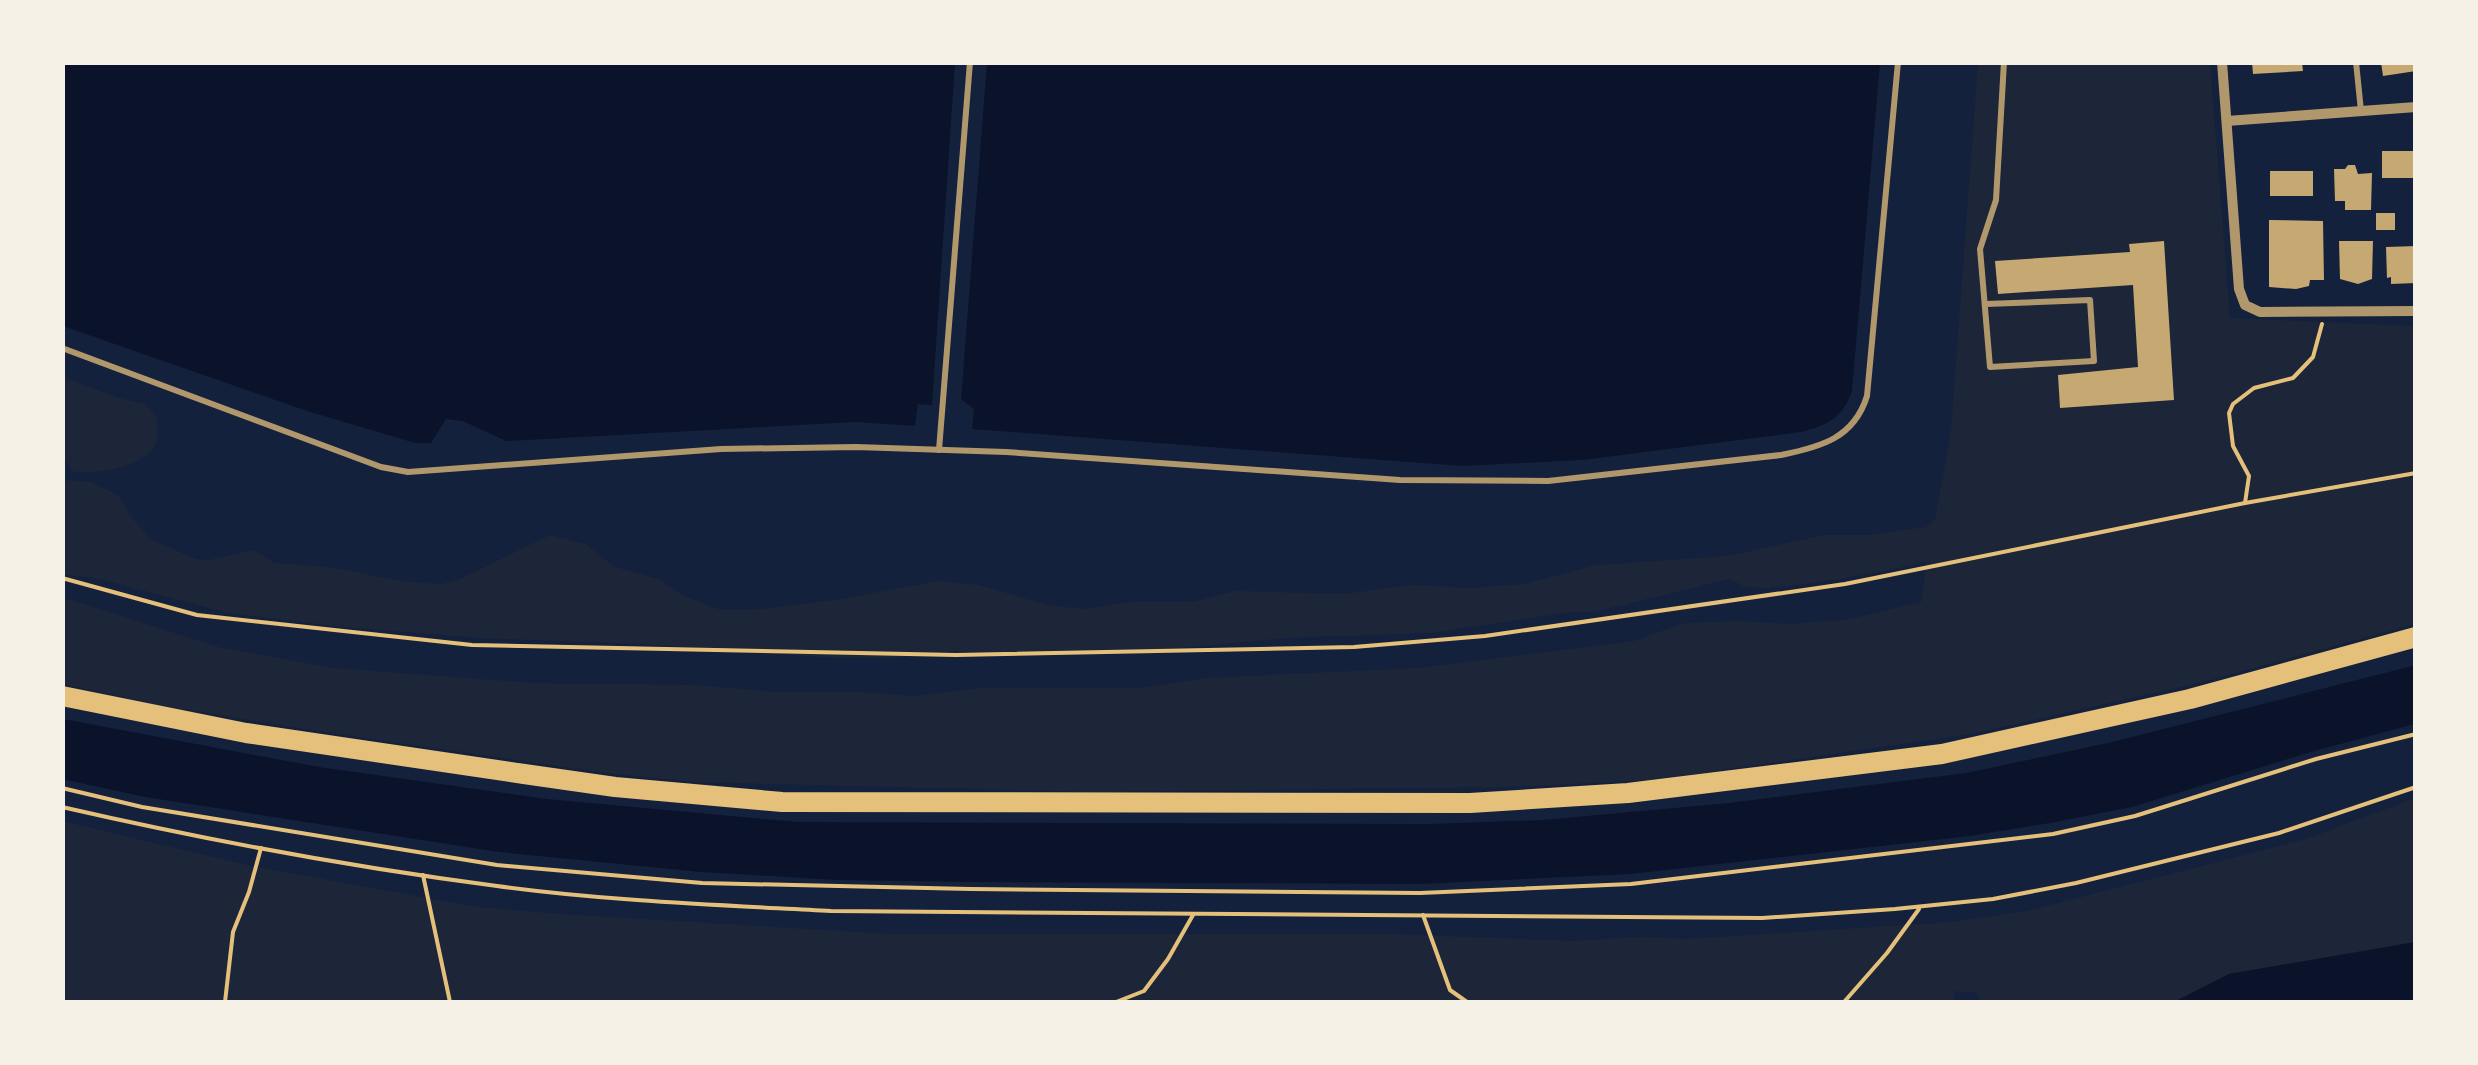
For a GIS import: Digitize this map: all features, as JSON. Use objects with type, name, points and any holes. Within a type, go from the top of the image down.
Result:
[{"type":"highway","points":[[62,696],[246,733],[615,787],[768,801],[1470,803],[1648,791],[1942,754],[2218,692],[2416,637]]},
{"type":"street","points":[[2222,62],[2240,295],[2249,309],[2416,311]]},
{"type":"street","points":[[2227,121],[2416,107]]},
{"type":"lane","points":[[940,450],[970,62]]},
{"type":"lane","points":[[62,348],[380,468],[408,472],[720,449],[940,450],[1400,480],[1548,480],[1694,467],[1819,448],[1847,432],[1861,414],[1867,396],[1898,62]]},
{"type":"lane","points":[[1986,304],[2090,300],[2094,361],[1990,367],[1980,249],[1996,200],[2004,62]]},
{"type":"lane","points":[[2356,62],[2361,111]]},
{"type":"path","points":[[2246,504],[2249,476],[2232,446],[2232,404],[2254,388],[2292,378],[2313,357],[2324,312]]},
{"type":"path","points":[[62,578],[197,614],[472,645],[956,655],[1354,647],[1485,636],[1845,584],[2416,473]]},
{"type":"path","points":[[62,788],[142,807],[497,864],[702,883],[970,890],[1420,892],[1632,884],[2053,834],[2136,816],[2316,760],[2416,734]]},
{"type":"path","points":[[62,807],[260,848],[424,875],[499,886],[698,904],[831,911],[1762,918],[1992,900],[2279,833],[2416,787]]},
{"type":"path","points":[[226,1002],[234,932],[250,892],[260,848]]},
{"type":"path","points":[[424,875],[450,1002]]},
{"type":"path","points":[[1844,1002],[1921,906]]},
{"type":"path","points":[[1116,1002],[1144,991],[1168,960],[1194,914]]},
{"type":"path","points":[[1424,916],[1450,990],[1468,1002]]},
{"type":"shaded area","points":[[63,62],[955,63],[932,405],[918,404],[915,426],[856,422],[506,441],[463,421],[446,419],[431,443],[415,443],[307,411],[63,326]]},
{"type":"shaded area","points":[[987,63],[1880,63],[1852,391],[1833,419],[1801,432],[1583,460],[1462,466],[972,429],[974,409],[961,399]]},
{"type":"shaded area","points":[[1978,63],[2210,63],[2230,318],[2415,326],[2415,624],[2203,682],[1971,734],[1653,780],[1506,787],[1093,792],[695,782],[324,732],[164,706],[63,684],[63,600],[218,647],[333,668],[533,683],[694,685],[914,696],[981,688],[1141,688],[1206,678],[1418,668],[1634,641],[1684,623],[1845,620],[1921,602],[1927,561],[1780,587],[1744,586],[1729,579],[1594,612],[1431,633],[1285,638],[1157,650],[1045,655],[952,651],[892,658],[837,658],[479,638],[228,613],[104,580],[63,574],[63,480],[91,482],[119,496],[150,539],[196,559],[209,560],[253,550],[275,563],[442,584],[550,535],[585,544],[615,567],[658,579],[686,597],[721,610],[842,599],[938,581],[979,585],[1047,605],[1083,609],[1132,602],[1193,602],[1235,591],[1343,594],[1412,585],[1468,588],[1525,584],[1596,565],[1728,556],[1824,535],[1870,535],[1926,527],[1935,520],[1951,431]]},
{"type":"shaded area","points":[[62,377],[145,404],[157,418],[157,440],[151,451],[118,468],[72,471],[63,457]]},
{"type":"shaded area","points":[[2416,665],[2415,724],[2132,807],[1970,836],[1631,874],[1420,884],[836,880],[701,872],[499,852],[145,797],[62,779],[63,719],[319,767],[547,799],[798,822],[1428,824],[1543,820],[1729,803],[1966,773],[2108,743]]},
{"type":"shaded area","points":[[2415,798],[2415,942],[2229,974],[2174,1002],[1980,1002],[1978,993],[1954,991],[1955,1002],[63,1002],[62,821],[251,866],[477,907],[559,914],[891,934],[1394,934],[1571,941],[1688,939],[1951,922],[2027,911],[2303,840]]},
{"type":"shaded area","points":[[2415,942],[2415,1002],[2174,1002],[2229,974]]},
{"type":"building","points":[[2252,62],[2302,62],[2303,71],[2253,74]]},
{"type":"building","points":[[2381,62],[2415,62],[2416,71],[2383,76]]},
{"type":"building","points":[[2382,151],[2416,151],[2416,178],[2382,178]]},
{"type":"building","points":[[2355,165],[2358,174],[2372,173],[2371,210],[2345,210],[2345,201],[2335,201],[2334,169],[2345,169]]},
{"type":"building","points":[[2270,171],[2313,171],[2313,196],[2270,196]]},
{"type":"building","points":[[2376,213],[2395,213],[2395,230],[2376,230]]},
{"type":"building","points":[[2269,220],[2323,221],[2324,280],[2310,280],[2309,286],[2296,289],[2269,287]]},
{"type":"building","points":[[2164,241],[2174,400],[2060,408],[2058,375],[2138,367],[2133,285],[1998,294],[1995,261],[2130,252],[2129,244]]},
{"type":"building","points":[[2339,241],[2373,241],[2372,279],[2358,284],[2340,279]]},
{"type":"building","points":[[2416,246],[2416,283],[2391,284],[2391,277],[2387,278],[2386,247]]}]
